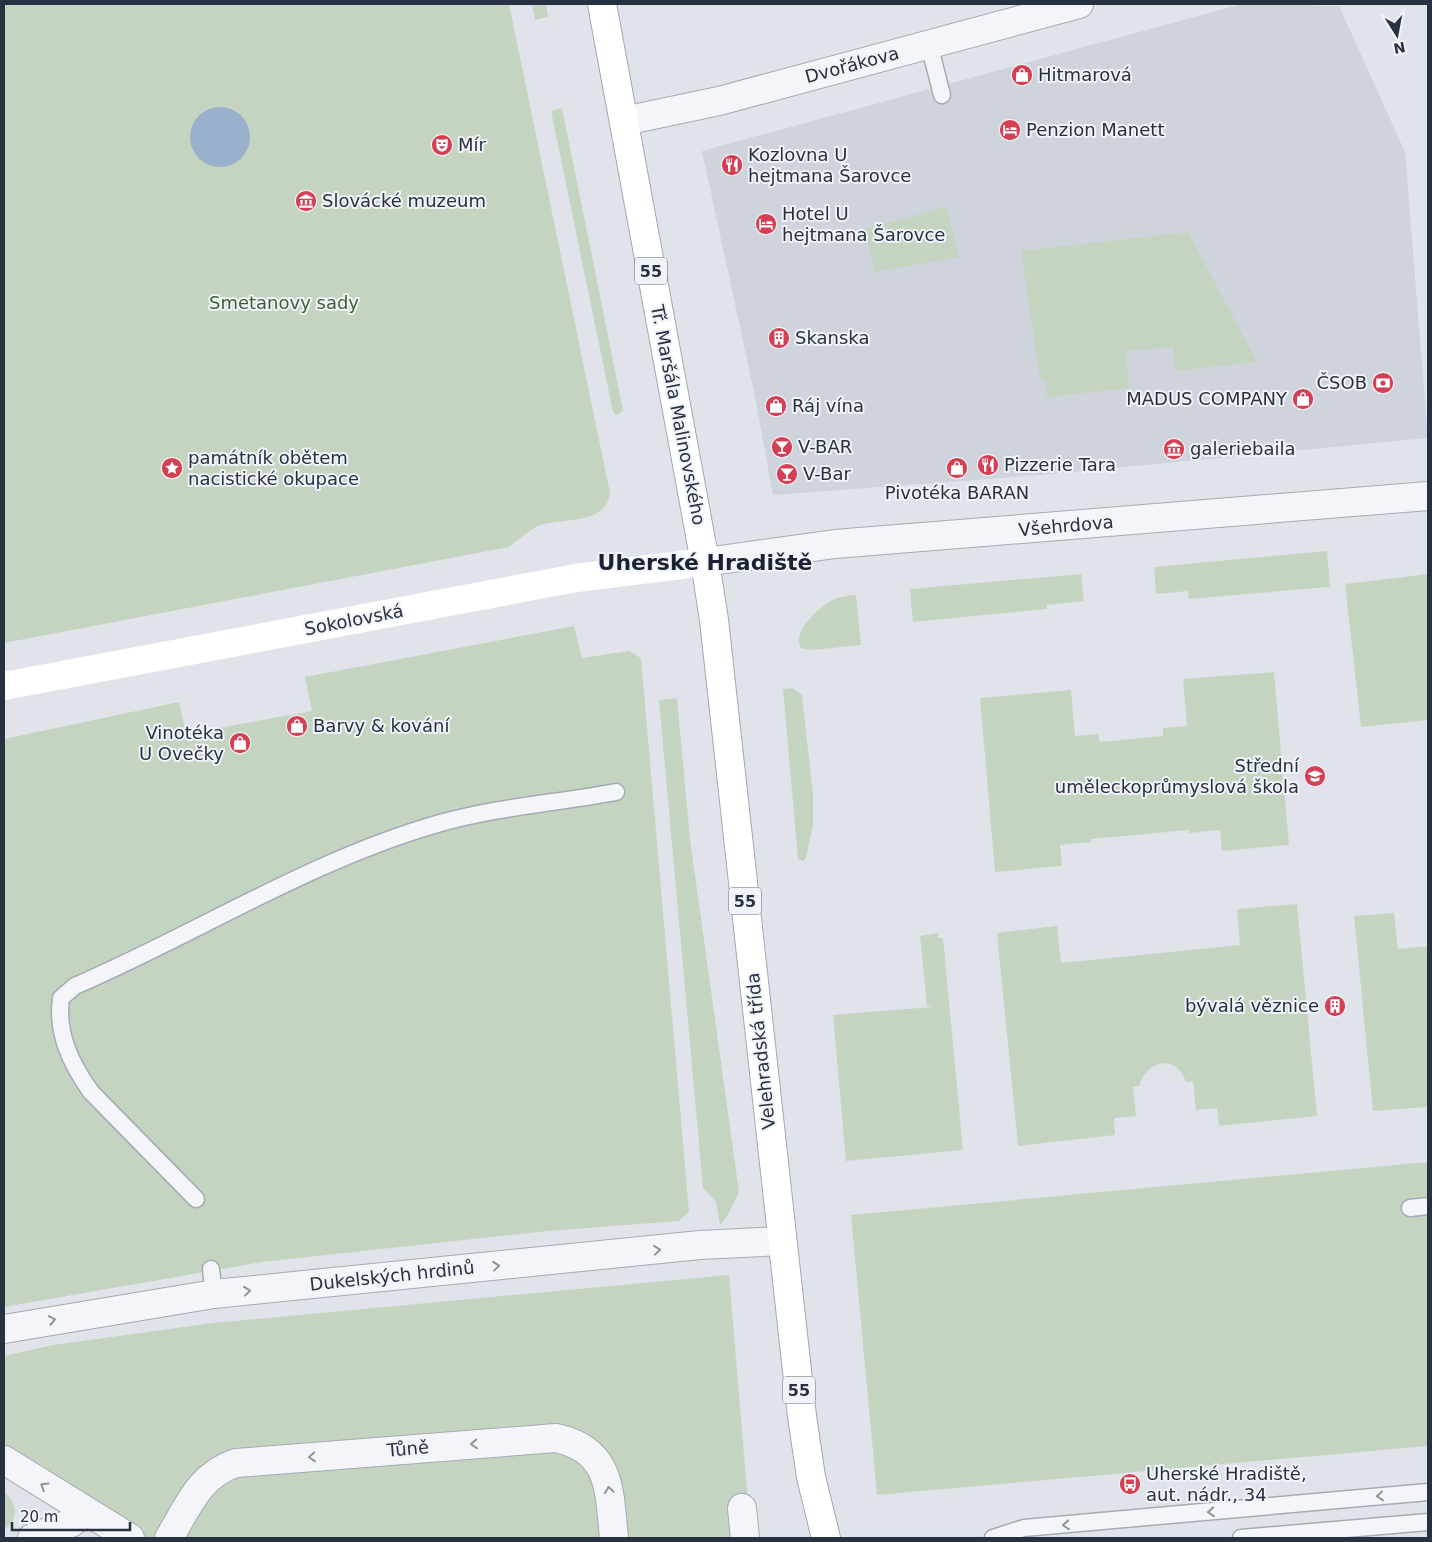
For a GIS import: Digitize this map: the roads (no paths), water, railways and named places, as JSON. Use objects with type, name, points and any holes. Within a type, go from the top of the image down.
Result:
[{"type":"main road","name":"Tř. Maršála Malinovského","points":[[602,4],[705,562]]},
{"type":"main road","name":"Sokolovská","points":[[4,686],[576,578],[705,562]]},
{"type":"main road","name":"Velehradská třída","points":[[705,562],[802,1416],[811,1477],[826,1538]]},
{"type":"street","name":"Dvořákova","points":[[624,121],[719,101],[1079,4]]},
{"type":"street","name":"Všehrdova","points":[[705,562],[836,544],[1428,496]]},
{"type":"street","name":"Dukelských hrdinů","points":[[4,1329],[212,1282],[782,1241]]},
{"type":"street","name":"Tůně","points":[[169,1538],[205,1480],[216,1471],[236,1463],[556,1438],[573,1443],[592,1454],[604,1471],[609,1489],[614,1538]]},
{"type":"street","points":[[4,1460],[85,1512],[130,1538]]},
{"type":"street","points":[[742,1508],[745,1538]]},
{"type":"street","points":[[32,1538],[71,1523],[85,1512]]},
{"type":"lane","points":[[929,44],[942,95]]},
{"type":"lane","points":[[196,1199],[91,1092],[78,1074],[67,1050],[60,1026],[59,1013],[62,998],[74,986],[180,938],[300,876],[368,848],[438,824],[518,806],[616,792]]},
{"type":"lane","points":[[1410,1208],[1428,1206]]},
{"type":"lane","points":[[994,1538],[1024,1528],[1428,1492]]},
{"type":"lane","points":[[1241,1538],[1428,1522]]},
{"type":"water","points":[[214,107],[226,107],[242,115],[248,125],[250,137],[248,149],[242,159],[226,167],[214,167],[198,159],[190,143],[190,131],[198,115]]},
{"type":"place","name":"Hitmarová","points":[[1022,75]]},
{"type":"place","name":"Penzion Manett","points":[[1010,130]]},
{"type":"place","name":"Mír","points":[[442,145]]},
{"type":"place","name":"Kozlovna U hejtmana Šarovce","points":[[732,165]]},
{"type":"place","name":"Slovácké muzeum","points":[[306,201]]},
{"type":"place","name":"Hotel U hejtmana Šarovce","points":[[766,224]]},
{"type":"place","name":"Skanska","points":[[779,338]]},
{"type":"place","name":"ČSOB","points":[[1383,383]]},
{"type":"place","name":"MADUS COMPANY","points":[[1303,399]]},
{"type":"place","name":"Ráj vína","points":[[776,406]]},
{"type":"place","name":"V-BAR","points":[[782,447]]},
{"type":"place","name":"galeriebaila","points":[[1174,449]]},
{"type":"place","name":"Pizzerie Tara","points":[[988,465]]},
{"type":"place","name":"památník obětem nacistické okupace","points":[[172,468]]},
{"type":"place","name":"Pivotéka BARAN","points":[[957,468]]},
{"type":"place","name":"V-Bar","points":[[787,474]]},
{"type":"place","name":"Barvy & kování","points":[[297,726]]},
{"type":"place","name":"Vinotéka U Ovečky","points":[[240,743]]},
{"type":"place","name":"Střední uměleckoprůmyslová škola","points":[[1315,776]]},
{"type":"place","name":"bývalá věznice","points":[[1335,1006]]},
{"type":"place","name":"Uherské Hradiště, aut. nádr., 34","points":[[1130,1484]]},
{"type":"district","name":"Uherské Hradiště","points":[[705,562]]},
{"type":"park label","name":"Smetanovy sady","points":[[284,303]]}]
